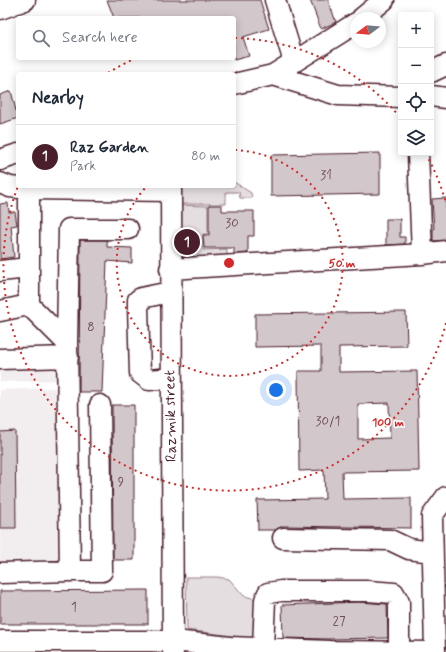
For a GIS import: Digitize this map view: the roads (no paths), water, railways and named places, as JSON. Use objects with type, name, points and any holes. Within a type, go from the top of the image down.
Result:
[{"type":"street","points":[[0,9],[24,0]]},
{"type":"street","points":[[275,0],[294,62]]},
{"type":"street","points":[[369,12],[384,0]]},
{"type":"street","points":[[236,84],[273,75],[350,28]]},
{"type":"street","points":[[434,71],[446,65]]},
{"type":"street","points":[[273,75],[338,95],[398,97]]},
{"type":"street","points":[[374,97],[398,86]]},
{"type":"street","points":[[434,96],[446,98]]},
{"type":"street","points":[[374,97],[398,107]]},
{"type":"street","points":[[0,160],[16,155]]},
{"type":"street","points":[[418,156],[422,254]]},
{"type":"street","name":"Razmik street","points":[[0,183],[16,188]]},
{"type":"street","name":"Razmik street","points":[[20,188],[170,188],[173,646]]},
{"type":"street","points":[[29,189],[29,305],[68,350]]},
{"type":"street","points":[[70,571],[68,350],[69,229],[128,229]]},
{"type":"street","points":[[170,269],[422,254],[446,251]]},
{"type":"street","points":[[0,271],[29,268]]},
{"type":"street","points":[[170,292],[141,298],[138,300],[138,333],[140,373],[149,380],[171,378]]},
{"type":"street","points":[[0,311],[29,305]]},
{"type":"street","points":[[138,333],[171,331]]},
{"type":"street","points":[[0,359],[68,350]]},
{"type":"street","points":[[0,573],[102,571],[100,405]]},
{"type":"street","points":[[0,641],[230,649],[263,648],[329,651],[433,652],[432,516],[446,497]]},
{"type":"street","points":[[283,538],[390,540],[409,549],[432,552]]},
{"type":"street","points":[[263,648],[265,600],[268,594],[281,591],[368,591],[394,593],[397,596],[399,602],[399,652]]},
{"type":"place","name":"Raz Garden","points":[[187,242]]}]
